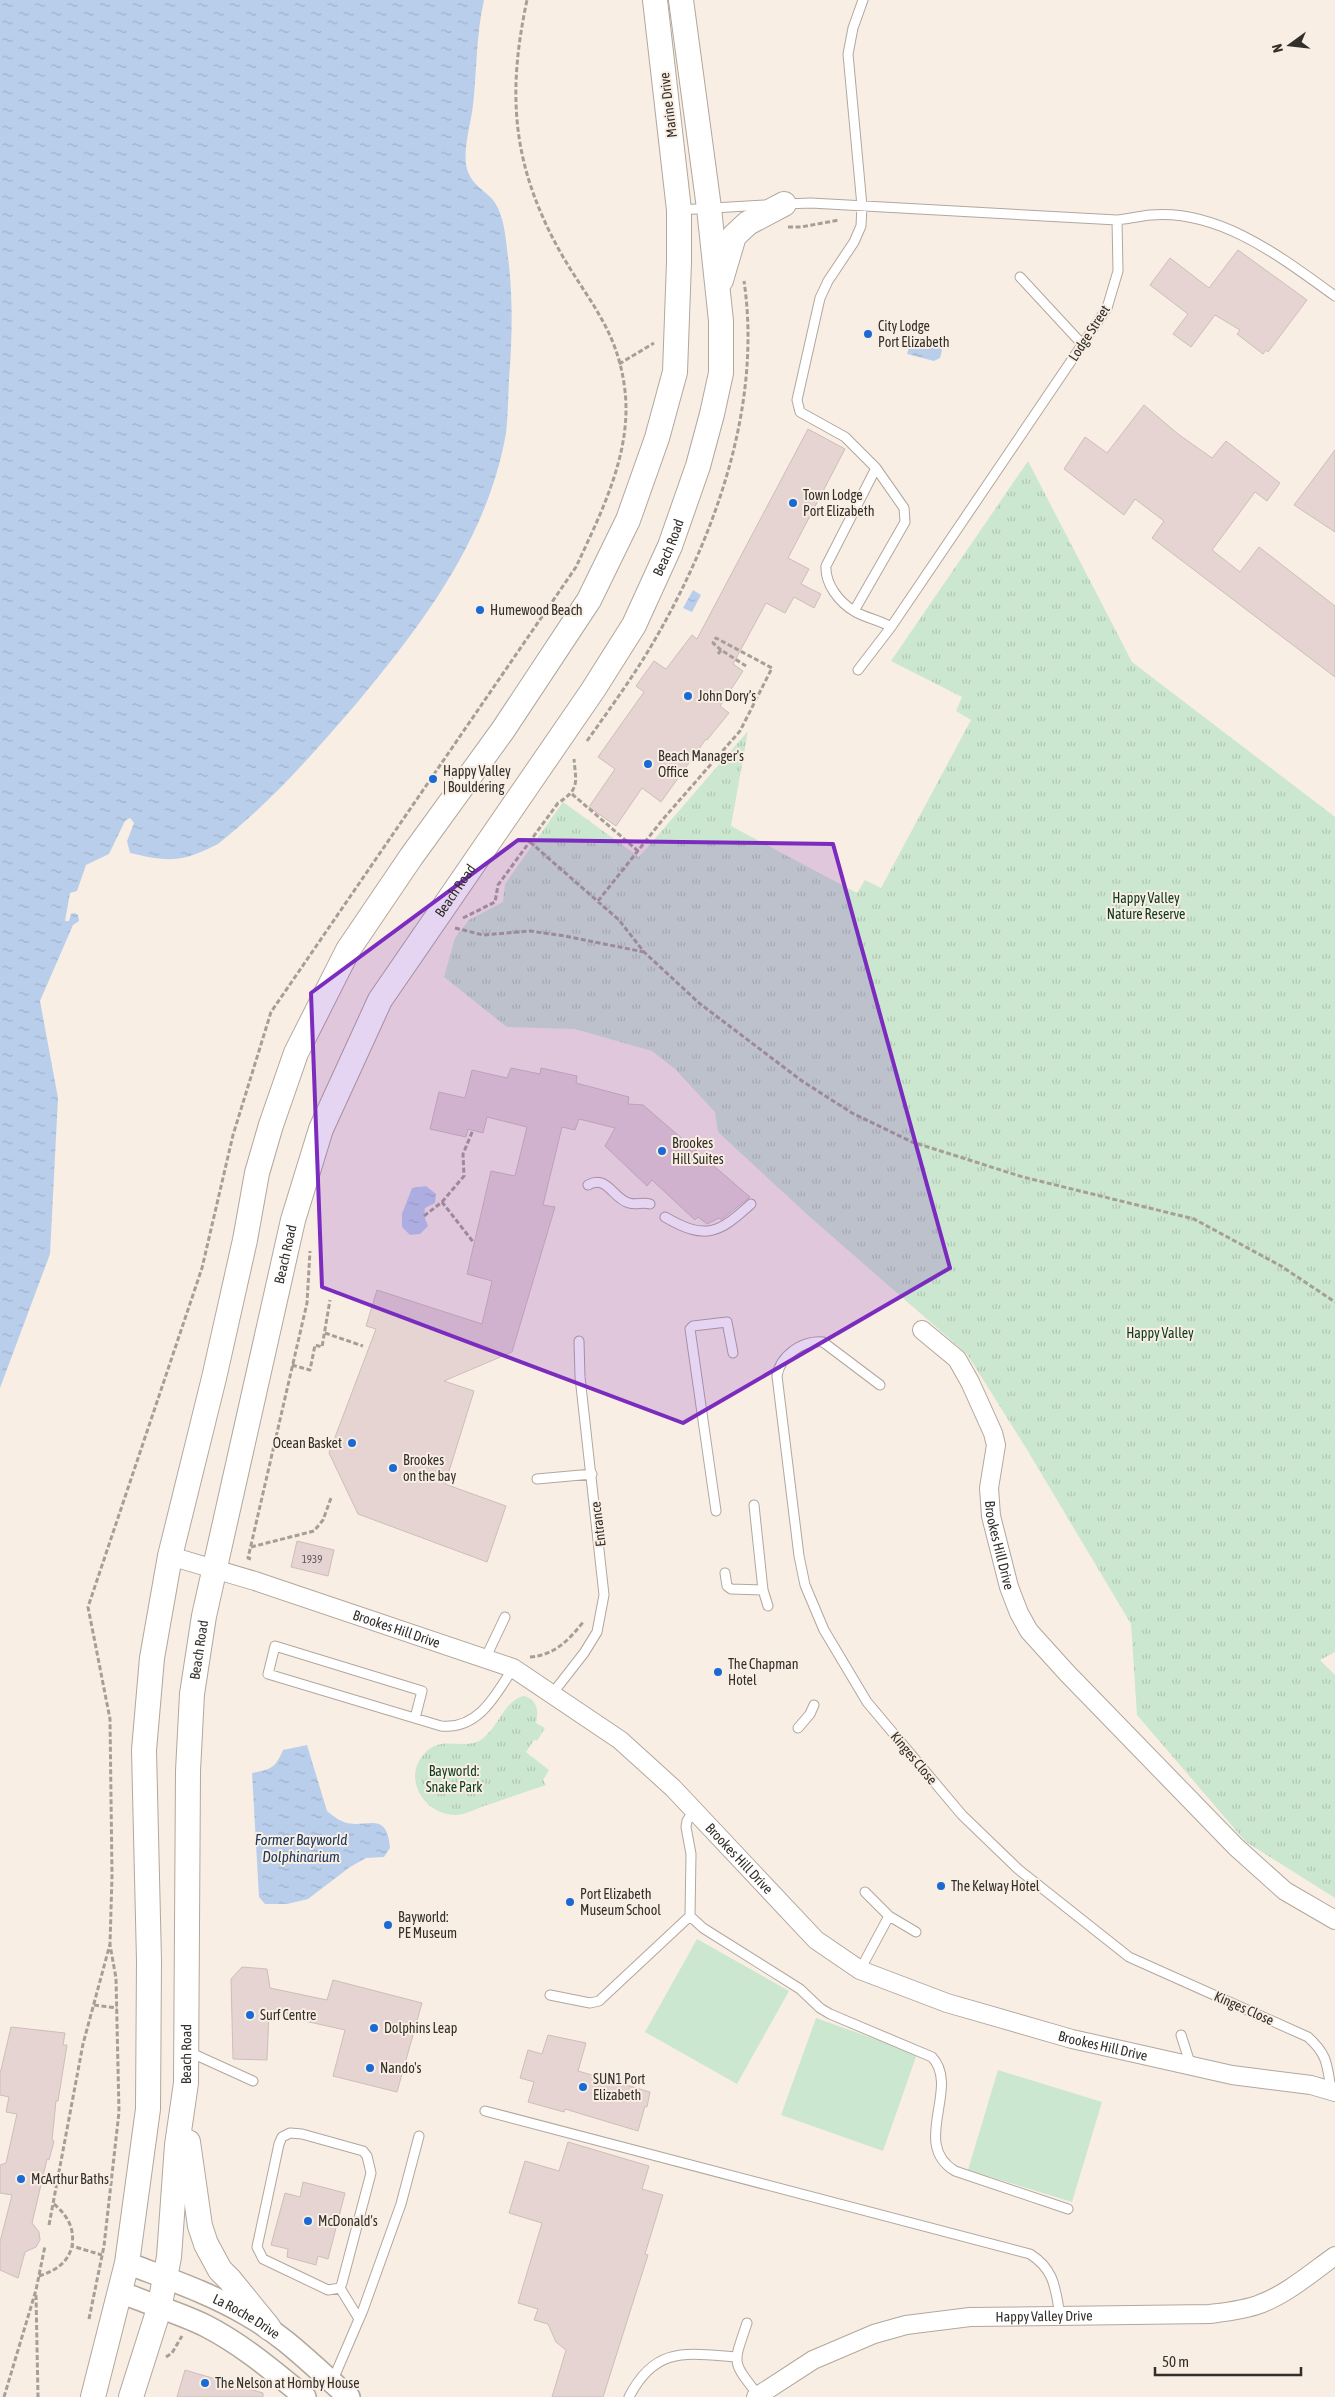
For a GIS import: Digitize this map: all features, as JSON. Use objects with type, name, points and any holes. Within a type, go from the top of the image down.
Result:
[{"type":"main road","name":"Marine Drive","points":[[655,0],[679,210]]},
{"type":"main road","name":"Marine Drive","points":[[680,0],[709,208]]},
{"type":"main road","points":[[718,292],[734,236],[748,223],[784,204]]},
{"type":"main road","name":"Beach Road","points":[[131,2397],[158,2309],[170,2257],[177,2145],[186,2083],[189,1731],[204,1616],[293,1220],[321,1129],[380,1000],[634,625],[670,546],[698,466],[721,373],[722,343],[709,208]]},
{"type":"main road","points":[[93,2397],[121,2292],[127,2262],[148,2109],[149,1984],[144,1750],[146,1710],[160,1606],[170,1556],[216,1369],[245,1240],[257,1173],[284,1087],[309,1026],[348,950],[411,857],[503,730],[588,600],[628,520],[657,438],[675,372],[679,299],[679,210]]},
{"type":"main road","points":[[149,1984],[186,1983]]},
{"type":"main road","points":[[186,2083],[189,2156],[200,2226],[220,2270],[269,2328]]},
{"type":"street","name":"Brookes Hill Drive","points":[[922,1330],[957,1359],[970,1382],[993,1433],[996,1445],[989,1488],[990,1516],[1009,1587],[1019,1614],[1029,1631],[1067,1673],[1236,1847],[1285,1891],[1335,1920]]},
{"type":"street","name":"Brookes Hill Drive","points":[[170,1556],[513,1668],[620,1740],[673,1788],[816,1940],[860,1970],[947,2003],[1122,2052],[1232,2075],[1311,2085],[1333,2091]]},
{"type":"street","name":"Happy Valley Drive","points":[[757,2396],[813,2360],[841,2347],[906,2325],[970,2317],[1210,2314],[1259,2305],[1284,2292],[1335,2256]]},
{"type":"street","name":"La Roche Drive","points":[[127,2262],[228,2304],[269,2328],[329,2389],[349,2397]]},
{"type":"street","name":"La Roche Drive","points":[[121,2292],[158,2309],[188,2318],[230,2340],[256,2357],[305,2397]]},
{"type":"lane","points":[[854,612],[905,522],[904,508],[876,468],[845,437],[800,412],[797,407],[797,400],[820,298],[828,281],[854,242],[861,226],[862,206],[848,54],[853,28],[864,0]]},
{"type":"lane","points":[[679,210],[784,204],[862,206],[1117,220],[1152,214],[1196,218],[1242,235],[1287,262],[1335,296]]},
{"type":"lane","name":"Lodge Street","points":[[858,670],[891,627],[1107,308],[1114,290],[1118,271],[1117,220]]},
{"type":"lane","points":[[1020,277],[1082,344]]},
{"type":"lane","points":[[876,468],[826,566],[827,581],[836,596],[854,612],[891,627]]},
{"type":"lane","points":[[588,1185],[594,1181],[601,1182],[627,1202],[650,1204]]},
{"type":"lane","points":[[665,1217],[679,1225],[711,1231],[727,1225],[751,1204]]},
{"type":"lane","points":[[716,1511],[690,1329],[693,1326],[727,1322],[733,1353]]},
{"type":"lane","name":"Entrance","points":[[552,1694],[584,1653],[597,1632],[604,1595],[580,1377],[579,1341]]},
{"type":"lane","name":"Kinges Close","points":[[880,1385],[823,1342],[799,1347],[781,1361],[777,1376],[799,1556],[806,1585],[824,1630],[866,1702],[962,1815],[1018,1869],[1129,1957],[1308,2037],[1318,2046],[1326,2059],[1333,2091]]},
{"type":"lane","points":[[537,1479],[592,1474]]},
{"type":"lane","points":[[754,1506],[763,1590],[768,1606]]},
{"type":"lane","points":[[725,1573],[727,1586],[731,1589],[763,1590]]},
{"type":"lane","points":[[485,1659],[505,1618]]},
{"type":"lane","points":[[415,1718],[422,1691],[275,1646],[268,1674],[415,1718],[450,1727],[468,1723],[475,1718],[494,1697],[513,1668]]},
{"type":"lane","points":[[798,1728],[810,1714],[814,1705]]},
{"type":"lane","points":[[550,1995],[590,2003],[600,2000],[690,1916],[691,1854],[686,1827],[687,1821],[694,1810]]},
{"type":"lane","points":[[865,1892],[889,1916],[916,1932]]},
{"type":"lane","points":[[690,1916],[703,1928],[800,1989],[820,2008],[830,2014],[932,2057],[941,2072],[936,2144],[940,2158],[946,2166],[955,2171],[1068,2208]]},
{"type":"lane","points":[[860,1970],[889,1916]]},
{"type":"lane","points":[[1181,2035],[1191,2066]]},
{"type":"lane","points":[[187,2051],[253,2081]]},
{"type":"lane","points":[[485,2111],[1030,2254],[1049,2269],[1054,2283],[1060,2315]]},
{"type":"lane","points":[[340,2288],[328,2290],[271,2263],[263,2259],[256,2248],[279,2144],[282,2137],[290,2133],[302,2134],[362,2151],[369,2162],[371,2172],[340,2288],[359,2319]]},
{"type":"lane","points":[[329,2389],[359,2319],[401,2204],[420,2136]]},
{"type":"lane","points":[[747,2323],[735,2357],[739,2371],[757,2396]]},
{"type":"lane","points":[[629,2397],[638,2378],[662,2360],[685,2354],[735,2357]]},
{"type":"path","points":[[619,364],[655,343],[656,334]]},
{"type":"path","points":[[598,901],[664,818],[740,731],[772,668],[716,638],[713,642],[721,650],[746,666]]},
{"type":"path","points":[[718,654],[721,650]]},
{"type":"path","points":[[460,919],[495,902],[498,885],[558,803],[572,794],[576,782],[574,758]]},
{"type":"path","points":[[572,794],[638,852]]},
{"type":"path","points":[[530,842],[619,920],[644,952],[699,1002],[734,1031],[802,1081],[852,1113],[912,1142],[1023,1177],[1194,1219],[1281,1266],[1335,1302]]},
{"type":"path","points":[[449,935],[464,913]]},
{"type":"path","points":[[454,928],[483,935],[530,931],[644,952]]},
{"type":"path","points":[[424,1216],[442,1202],[464,1176],[463,1154],[473,1130]]},
{"type":"path","points":[[442,1202],[474,1243]]},
{"type":"path","points":[[256,1562],[248,1558],[307,1302],[310,1248]]},
{"type":"path","points":[[292,1365],[310,1370],[315,1345],[322,1347],[330,1300]]},
{"type":"path","points":[[325,1333],[364,1346]]},
{"type":"path","points":[[251,1547],[314,1532],[323,1520],[331,1498]]},
{"type":"path","points":[[527,1658],[544,1656],[569,1641],[585,1620]]},
{"type":"path","points":[[88,2320],[102,2255],[120,2112],[116,1978],[110,1944]]},
{"type":"path","points":[[94,2005],[117,2008]]},
{"type":"path","points":[[38,2276],[55,2270],[61,2265],[70,2253],[72,2246],[73,2238],[70,2223],[54,2204]]},
{"type":"path","points":[[4,2397],[36,2290],[45,2246]]},
{"type":"path","points":[[72,2246],[102,2255]]},
{"type":"path","points":[[36,2290],[38,2397]]},
{"type":"highlighted area","points":[[518,840],[833,844],[950,1268],[683,1423],[322,1287],[311,993]]},
{"type":"green space","name":"Happy Valley","points":[[1028,461],[1132,662],[1335,817],[1335,1652],[1320,1660],[1335,1675],[1335,1898],[1246,1842],[1137,1715],[1131,1624],[1026,1448],[967,1354],[810,1217],[718,1132],[715,1112],[675,1069],[652,1051],[575,1029],[507,1027],[444,977],[455,938],[469,920],[503,902],[505,884],[563,802],[639,857],[748,731],[731,826],[857,893],[865,880],[881,888],[971,720],[956,711],[962,697],[891,661]]},
{"type":"green space","name":"Bayworld: Snake Park","points":[[523,1696],[528,1697],[534,1702],[537,1710],[536,1723],[545,1728],[537,1741],[534,1740],[526,1752],[549,1770],[543,1780],[546,1785],[459,1815],[442,1813],[430,1806],[421,1796],[415,1779],[417,1766],[424,1754],[441,1744],[469,1744],[482,1739],[493,1728],[506,1709],[516,1699]]},
{"type":"green space","points":[[697,1939],[789,1991],[737,2084],[645,2032]]},
{"type":"green space","points":[[816,2018],[917,2054],[883,2151],[781,2115]]},
{"type":"green space","points":[[998,2070],[1102,2102],[1072,2202],[968,2170]]},
{"type":"water","points":[[0,0],[484,0],[478,39],[473,105],[466,148],[466,164],[473,180],[493,200],[501,215],[506,240],[512,322],[507,427],[497,472],[484,509],[468,544],[428,611],[405,643],[356,704],[307,759],[273,795],[218,844],[194,855],[175,859],[155,858],[130,853],[127,841],[134,823],[130,818],[125,821],[109,854],[86,865],[77,891],[70,893],[65,921],[69,921],[71,914],[75,913],[78,915],[79,921],[73,925],[40,1001],[58,1098],[50,1254],[0,1388]]},
{"type":"water","points":[[912,336],[937,342],[942,350],[940,358],[934,361],[907,354]]},
{"type":"water","points":[[693,590],[701,595],[692,612],[683,608]]},
{"type":"water","points":[[426,1186],[436,1194],[435,1203],[425,1208],[424,1216],[428,1226],[420,1234],[410,1235],[402,1227],[402,1214],[412,1188]]},
{"type":"water","name":"Former Bayworld Dolphinarium","points":[[307,1745],[327,1811],[337,1819],[352,1824],[380,1824],[388,1836],[390,1848],[384,1857],[366,1858],[350,1867],[308,1899],[287,1904],[265,1904],[259,1897],[252,1773],[275,1765],[283,1750]]},
{"type":"building","points":[[1238,250],[1307,300],[1268,352],[1266,350],[1263,354],[1237,334],[1240,330],[1215,315],[1191,347],[1173,334],[1188,314],[1150,285],[1170,258],[1209,288]]},
{"type":"building","points":[[1144,405],[1178,434],[1212,458],[1226,441],[1280,483],[1267,501],[1255,492],[1212,550],[1240,572],[1259,547],[1335,606],[1335,677],[1152,538],[1164,521],[1135,499],[1124,515],[1064,469],[1085,437],[1107,453]]},
{"type":"building","points":[[808,429],[845,449],[788,558],[809,569],[801,584],[821,594],[814,608],[794,597],[785,613],[766,603],[733,664],[743,671],[720,706],[729,713],[706,739],[661,802],[642,788],[616,826],[589,807],[615,769],[598,757],[644,692],[636,686],[654,661],[666,669],[692,635],[697,639]]},
{"type":"building","points":[[1335,450],[1335,532],[1294,505]]},
{"type":"building","points":[[511,1068],[540,1074],[541,1068],[577,1076],[576,1083],[629,1097],[628,1104],[643,1105],[750,1197],[721,1220],[719,1218],[707,1224],[698,1217],[695,1220],[652,1180],[647,1186],[605,1146],[615,1128],[579,1119],[575,1130],[562,1127],[543,1205],[555,1207],[512,1352],[444,1381],[474,1391],[445,1484],[506,1506],[487,1562],[358,1514],[329,1453],[376,1329],[366,1326],[377,1290],[482,1324],[492,1281],[467,1274],[491,1171],[515,1176],[527,1127],[487,1117],[483,1133],[468,1129],[466,1137],[430,1129],[439,1092],[465,1098],[472,1070],[507,1078]]},
{"type":"building","points":[[297,1541],[334,1550],[328,1576],[291,1567]]},
{"type":"building","name":"Dolphins Leap","points":[[242,1967],[267,1969],[270,1988],[327,2000],[333,1980],[422,2003],[397,2092],[333,2076],[345,2030],[269,2013],[267,2060],[233,2059],[231,1979]]},
{"type":"building","name":"McArthur Baths","points":[[11,2027],[65,2033],[63,2045],[67,2045],[58,2101],[56,2101],[52,2140],[54,2141],[49,2160],[47,2159],[32,2223],[39,2232],[40,2240],[36,2247],[25,2252],[18,2278],[0,2270],[0,2242],[12,2195],[0,2193],[0,2165],[6,2163],[17,2114],[6,2112],[9,2097],[0,2095],[0,2074]]},
{"type":"building","name":"SUN1 Port Elizabeth","points":[[548,2035],[586,2043],[578,2071],[650,2092],[647,2107],[645,2106],[638,2131],[565,2109],[564,2112],[528,2102],[534,2082],[520,2078],[528,2050],[542,2054]]},
{"type":"building","points":[[568,2142],[649,2166],[642,2189],[663,2195],[645,2254],[648,2255],[603,2397],[552,2397],[566,2350],[556,2342],[548,2324],[534,2320],[538,2309],[518,2303],[542,2223],[509,2213],[525,2161],[559,2171]]},
{"type":"building","name":"McDonald's","points":[[303,2182],[345,2193],[328,2259],[318,2256],[316,2265],[287,2257],[288,2249],[271,2245],[285,2193],[300,2197]]},
{"type":"building","name":"The Nelson at Hornby House","points":[[185,2370],[263,2393],[263,2397],[177,2397]]},
{"type":"place","name":"City Lodge Port Elizabeth","points":[[868,334]]},
{"type":"place","name":"Town Lodge Port Elizabeth","points":[[793,503]]},
{"type":"place","name":"Humewood Beach","points":[[480,610]]},
{"type":"place","name":"John Dory’s","points":[[688,696]]},
{"type":"place","name":"Beach Manager's Office","points":[[648,764]]},
{"type":"place","name":"Happy Valley | Bouldering","points":[[433,779]]},
{"type":"place","name":"Brookes Hill Suites","points":[[662,1151]]},
{"type":"place","name":"Ocean Basket","points":[[352,1443]]},
{"type":"place","name":"Brookes on the bay","points":[[393,1468]]},
{"type":"place","name":"The Chapman Hotel","points":[[718,1672]]},
{"type":"place","name":"The Kelway Hotel","points":[[941,1886]]},
{"type":"place","name":"Port Elizabeth Museum School","points":[[570,1902]]},
{"type":"place","name":"Bayworld: PE Museum","points":[[388,1925]]},
{"type":"place","name":"Surf Centre","points":[[250,2015]]},
{"type":"place","name":"Dolphins Leap","points":[[374,2028]]},
{"type":"place","name":"Nando's","points":[[370,2068]]},
{"type":"place","name":"SUN1 Port Elizabeth","points":[[583,2087]]},
{"type":"place","name":"McArthur Baths","points":[[21,2179]]},
{"type":"place","name":"McDonald's","points":[[308,2221]]},
{"type":"place","name":"The Nelson at Hornby House","points":[[205,2383]]},
{"type":"park label","name":"Happy Valley Nature Reserve","points":[[1146,906]]}]
